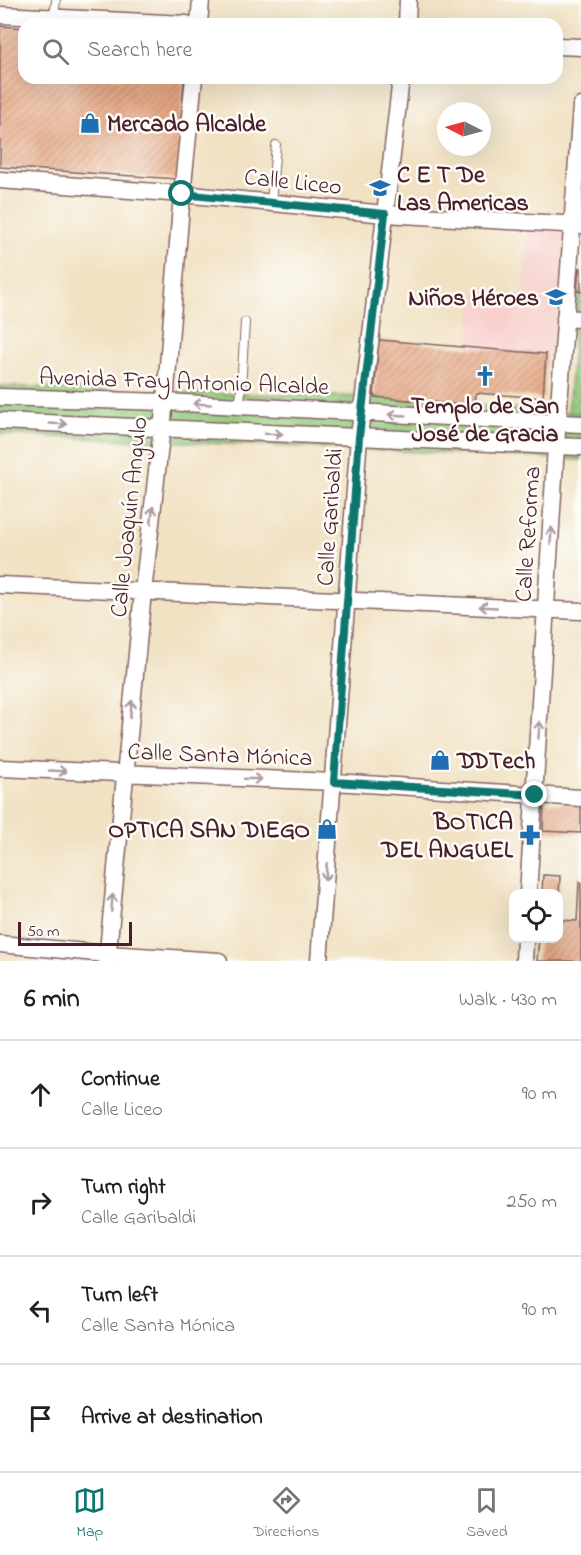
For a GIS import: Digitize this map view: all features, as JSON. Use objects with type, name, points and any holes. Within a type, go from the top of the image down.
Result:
[{"type":"street","points":[[200,18],[201,0]]},
{"type":"street","points":[[407,18],[408,0]]},
{"type":"street","points":[[0,15],[54,18]]},
{"type":"street","points":[[563,46],[581,47]]},
{"type":"street","name":"Calle Joaquín Angulo","points":[[107,958],[124,774],[165,402],[193,84]]},
{"type":"street","name":"Calle Garibaldi","points":[[319,961],[359,437],[400,84]]},
{"type":"street","name":"Calle Reforma","points":[[528,889],[556,446],[573,318],[581,106]]},
{"type":"street","name":"Calle Liceo","points":[[0,180],[182,194],[385,214],[577,225]]},
{"type":"street","name":"Avenida Fray Antonio Alcalde","points":[[0,398],[165,402],[581,424]]},
{"type":"street","name":"Avenida Fray Antonio Alcalde","points":[[0,421],[581,447]]},
{"type":"street","points":[[0,585],[581,611]]},
{"type":"street","name":"Calle Santa Mónica","points":[[0,768],[334,782],[581,798]]},
{"type":"street","points":[[524,961],[525,943]]},
{"type":"street","points":[[0,944],[107,958],[219,961]]},
{"type":"lane","points":[[54,18],[56,0]]},
{"type":"lane","points":[[271,203],[276,145]]},
{"type":"lane","points":[[240,406],[245,322]]},
{"type":"shaded area","points":[[528,228],[565,231],[555,354],[469,347],[473,291],[523,295]]},
{"type":"green space","points":[[577,292],[581,292],[581,413],[568,413]]},
{"type":"green space","points":[[0,386],[374,397],[581,413],[581,460],[0,434]]},
{"type":"building","name":"Mercado Alcalde","points":[[0,26],[18,28],[18,84],[184,84],[177,179],[0,167]]},
{"type":"building","points":[[579,268],[581,268],[581,292],[577,291]]},
{"type":"building","points":[[379,340],[546,354],[543,398],[476,393],[475,406],[374,397]]},
{"type":"building","points":[[544,802],[581,804],[581,833],[543,831]]},
{"type":"building","points":[[543,875],[560,876],[559,889],[542,889]]},
{"type":"building","points":[[579,882],[581,882],[581,961],[537,961],[539,943],[563,943],[563,920],[577,921]]},
{"type":"place","name":"Mercado Alcalde","points":[[90,123]]},
{"type":"place","name":"C E T De Las Americas","points":[[380,188]]},
{"type":"place","name":"Niños Héroes","points":[[556,297]]},
{"type":"place","name":"Templo de San José de Gracia","points":[[485,376]]},
{"type":"place","name":"DDTech","points":[[440,760]]},
{"type":"place","name":"OPTICA SAN DIEGO","points":[[327,829]]},
{"type":"place","name":"BOTICA DEL ANGUEL","points":[[530,835]]},
{"type":"route","points":[[182,194],[385,214],[359,437],[334,782],[535,795]]}]
